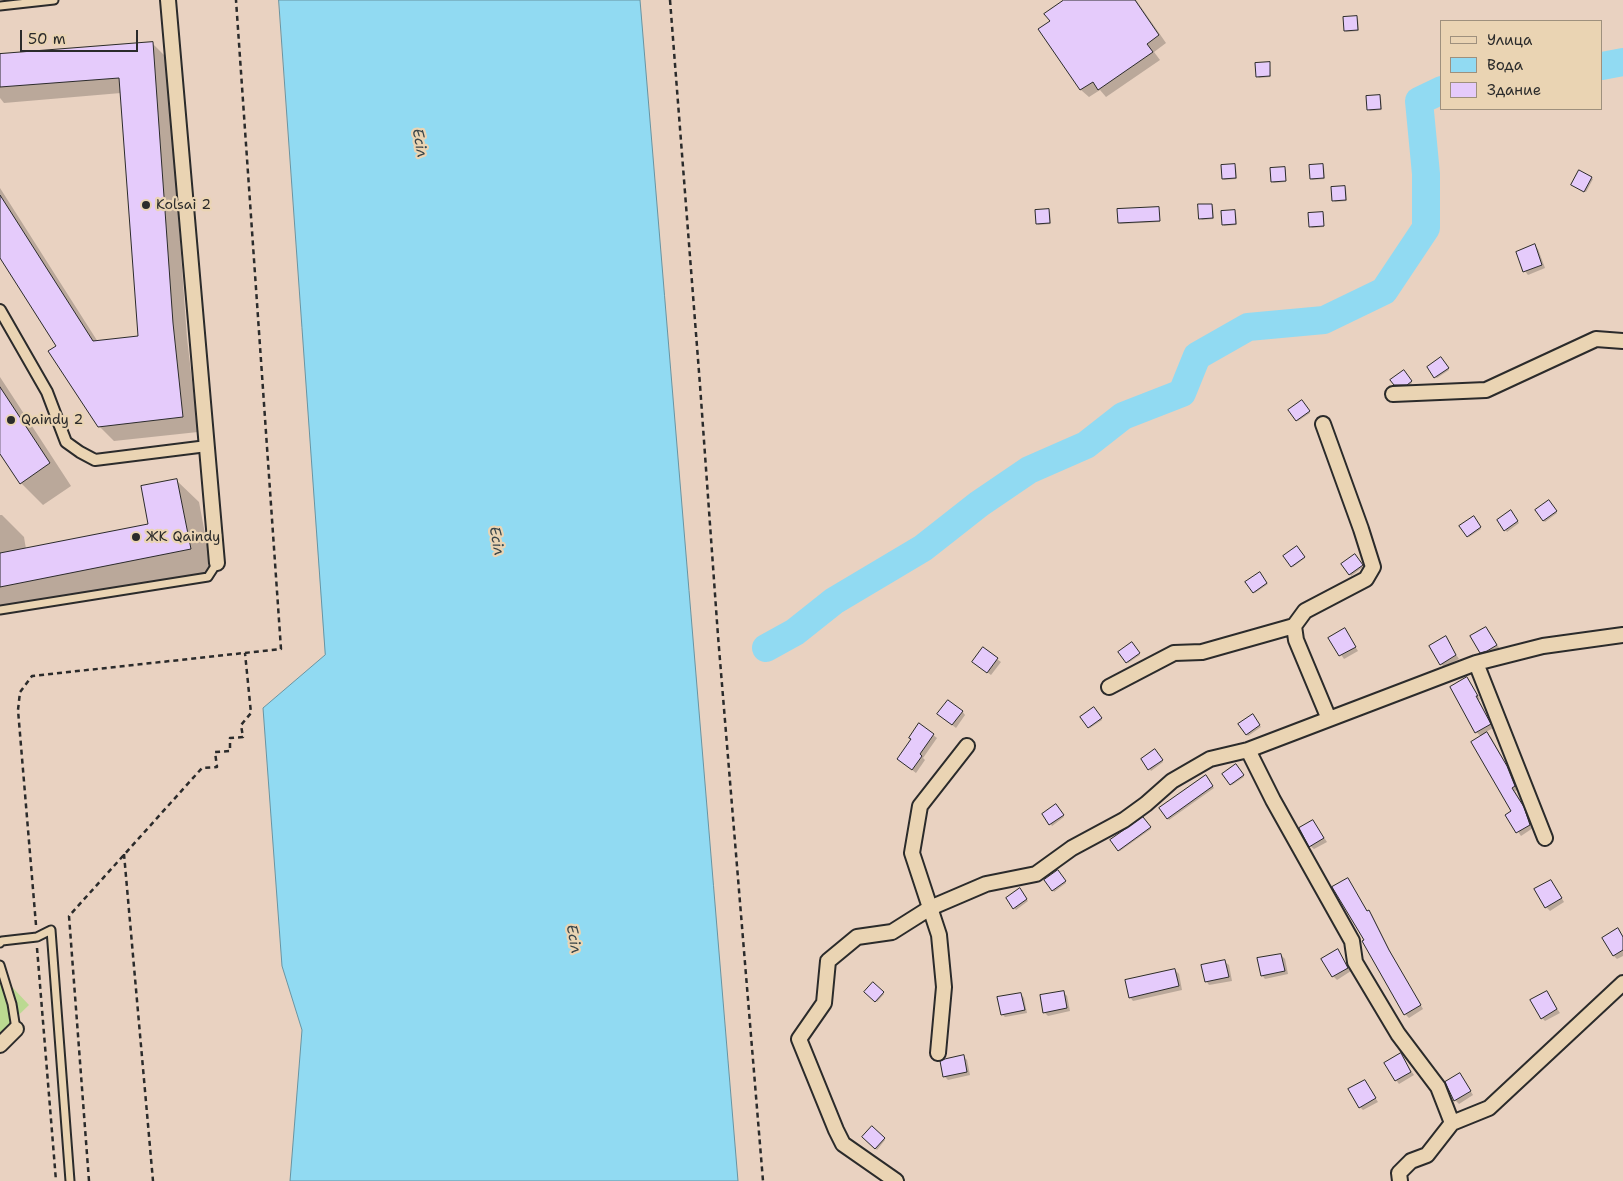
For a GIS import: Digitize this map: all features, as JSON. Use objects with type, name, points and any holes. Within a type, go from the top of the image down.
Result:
[{"type":"street","points":[[168,0],[217,563]]},
{"type":"street","points":[[0,310],[47,392],[66,442],[80,452],[95,460],[207,446]]},
{"type":"street","points":[[1393,394],[1486,390],[1596,339],[1623,341]]},
{"type":"street","points":[[1109,687],[1174,653],[1202,652],[1294,626],[1305,611],[1366,579],[1373,567],[1323,424]]},
{"type":"street","points":[[1294,626],[1296,640],[1329,719]]},
{"type":"street","points":[[896,1181],[843,1144],[799,1038],[824,1003],[828,961],[857,937],[892,932],[930,908],[986,884],[1036,874],[1072,848],[1124,820],[1172,781],[1210,759],[1248,750],[1476,663],[1544,646],[1623,635]]},
{"type":"street","points":[[1476,663],[1545,838]]},
{"type":"street","points":[[938,1053],[944,987],[939,935],[912,853],[920,806],[967,746]]},
{"type":"street","points":[[1248,750],[1273,800],[1352,941],[1355,962],[1398,1034],[1438,1087],[1452,1123]]},
{"type":"street","points":[[1400,1181],[1399,1173],[1411,1161],[1427,1155],[1452,1123],[1489,1108],[1623,983]]},
{"type":"street","points":[[0,1045],[16,1028]]},
{"type":"lane","points":[[0,6],[54,0]]},
{"type":"lane","points":[[0,610],[208,577],[217,563]]},
{"type":"lane","points":[[0,943],[2,941],[36,936],[51,930],[70,1181]]},
{"type":"lane","points":[[0,965],[12,1004],[16,1028]]},
{"type":"path","points":[[56,1181],[18,710],[20,692],[32,676],[282,649],[236,0]]},
{"type":"path","points":[[670,0],[718,636],[763,1181]]},
{"type":"path","points":[[89,1181],[69,916],[202,768],[218,767],[216,752],[230,751],[230,738],[243,737],[241,725],[251,713],[245,653]]},
{"type":"path","points":[[124,854],[153,1181]]},
{"type":"green space","points":[[0,974],[29,1005],[0,1033]]},
{"type":"water","name":"Есіл","points":[[279,0],[640,0],[738,1181],[290,1181],[302,1030],[282,966],[263,708],[325,655]]},
{"type":"building","points":[[1064,0],[1135,0],[1159,35],[1147,44],[1153,52],[1098,90],[1093,82],[1080,90],[1038,29],[1050,21],[1044,14]]},
{"type":"building","points":[[1357,16],[1358,30],[1344,31],[1343,17]]},
{"type":"building","points":[[153,42],[173,323],[183,417],[98,427],[48,351],[56,346],[0,258],[0,195],[93,341],[138,336],[119,78],[0,87],[0,54]]},
{"type":"building","points":[[1270,62],[1270,76],[1256,77],[1255,63]]},
{"type":"building","points":[[1380,95],[1381,109],[1367,110],[1366,96]]},
{"type":"building","points":[[1235,164],[1236,178],[1222,179],[1221,165]]},
{"type":"building","points":[[1323,164],[1324,178],[1310,179],[1309,165]]},
{"type":"building","points":[[1285,167],[1286,181],[1271,182],[1270,168]]},
{"type":"building","points":[[1579,170],[1592,177],[1584,192],[1571,185]]},
{"type":"building","points":[[1345,186],[1346,200],[1332,201],[1331,187]]},
{"type":"building","points":[[1198,204],[1212,204],[1213,218],[1199,219]]},
{"type":"building","points":[[1159,207],[1160,221],[1118,223],[1117,209]]},
{"type":"building","points":[[1049,209],[1050,223],[1036,224],[1035,210]]},
{"type":"building","points":[[1235,210],[1236,224],[1222,225],[1221,211]]},
{"type":"building","points":[[1323,212],[1324,226],[1309,227],[1308,213]]},
{"type":"building","points":[[1535,244],[1542,265],[1523,272],[1516,252]]},
{"type":"building","points":[[1441,357],[1449,368],[1434,378],[1427,367]]},
{"type":"building","points":[[1404,370],[1412,381],[1407,385],[1394,385],[1390,380]]},
{"type":"building","name":"Qaindy 2","points":[[0,387],[50,463],[20,484],[0,454]]},
{"type":"building","points":[[1302,400],[1310,411],[1296,421],[1288,410]]},
{"type":"building","name":"ЖК Qaindy","points":[[177,479],[191,549],[0,587],[0,553],[148,524],[141,486]]},
{"type":"building","points":[[1549,500],[1557,511],[1543,521],[1535,510]]},
{"type":"building","points":[[1511,510],[1518,521],[1504,531],[1497,520]]},
{"type":"building","points":[[1474,516],[1481,527],[1467,537],[1459,526]]},
{"type":"building","points":[[1297,546],[1305,557],[1291,567],[1283,556]]},
{"type":"building","points":[[1355,554],[1363,565],[1349,575],[1341,564]]},
{"type":"building","points":[[1260,572],[1267,583],[1253,593],[1245,582]]},
{"type":"building","points":[[1486,627],[1497,645],[1480,653],[1470,636]]},
{"type":"building","points":[[1345,628],[1356,647],[1339,656],[1328,638]]},
{"type":"building","points":[[1446,636],[1456,655],[1440,665],[1429,646]]},
{"type":"building","points":[[1132,642],[1140,653],[1126,663],[1118,652]]},
{"type":"building","points":[[983,647],[998,658],[987,673],[972,662]]},
{"type":"building","points":[[1467,677],[1491,724],[1475,733],[1450,687]]},
{"type":"building","points":[[948,700],[963,711],[952,725],[937,714]]},
{"type":"building","points":[[1094,707],[1102,718],[1088,728],[1080,717]]},
{"type":"building","points":[[1253,714],[1260,725],[1246,735],[1238,724]]},
{"type":"building","points":[[919,723],[934,734],[920,754],[922,756],[912,770],[897,759],[911,739],[909,738]]},
{"type":"building","points":[[1487,732],[1507,766],[1515,786],[1512,788],[1524,807],[1530,825],[1516,833],[1505,815],[1511,811],[1471,742]]},
{"type":"building","points":[[1155,749],[1163,760],[1148,770],[1141,759]]},
{"type":"building","points":[[1236,764],[1244,775],[1230,785],[1222,774]]},
{"type":"building","points":[[1206,775],[1213,786],[1167,819],[1159,808]]},
{"type":"building","points":[[1056,804],[1064,815],[1049,825],[1042,814]]},
{"type":"building","points":[[1143,817],[1151,827],[1118,851],[1110,840]]},
{"type":"building","points":[[1313,820],[1324,838],[1309,847],[1299,828]]},
{"type":"building","points":[[1058,870],[1066,881],[1052,891],[1044,880]]},
{"type":"building","points":[[1348,878],[1367,911],[1369,910],[1389,950],[1421,1005],[1404,1015],[1362,941],[1364,940],[1332,887]]},
{"type":"building","points":[[1551,880],[1562,898],[1545,908],[1534,889]]},
{"type":"building","points":[[1020,888],[1027,899],[1013,909],[1006,898]]},
{"type":"building","points":[[1618,928],[1623,937],[1623,950],[1613,956],[1602,938]]},
{"type":"building","points":[[1338,949],[1348,968],[1332,977],[1321,959]]},
{"type":"building","points":[[1281,954],[1285,971],[1261,976],[1257,958]]},
{"type":"building","points":[[1225,960],[1229,977],[1205,982],[1201,965]]},
{"type":"building","points":[[1175,969],[1179,986],[1129,998],[1125,980]]},
{"type":"building","points":[[873,982],[884,992],[875,1002],[864,992]]},
{"type":"building","points":[[1064,991],[1067,1008],[1043,1013],[1040,995]]},
{"type":"building","points":[[1547,991],[1557,1009],[1541,1019],[1530,1000]]},
{"type":"building","points":[[1021,993],[1025,1010],[1001,1015],[997,997]]},
{"type":"building","points":[[1401,1053],[1411,1072],[1395,1081],[1384,1063]]},
{"type":"building","points":[[964,1055],[967,1072],[943,1077],[940,1061]]},
{"type":"building","points":[[1460,1073],[1471,1091],[1454,1101],[1445,1082]]},
{"type":"building","points":[[1365,1080],[1376,1098],[1359,1108],[1348,1089]]},
{"type":"building","points":[[872,1126],[885,1138],[875,1149],[862,1137]]},
{"type":"waterway","points":[[1603,66],[1623,62]]},
{"type":"waterway","points":[[766,648],[795,632],[834,601],[923,548],[979,504],[1029,470],[1086,445],[1123,416],[1182,393],[1197,356],[1248,327],[1324,320],[1384,291],[1426,228],[1426,174],[1419,101],[1440,91]]},
{"type":"place","name":"Kolsai 2","points":[[146,205]]},
{"type":"place","name":"Qaindy 2","points":[[11,420]]},
{"type":"place","name":"ЖК Qaindy","points":[[136,537]]}]
